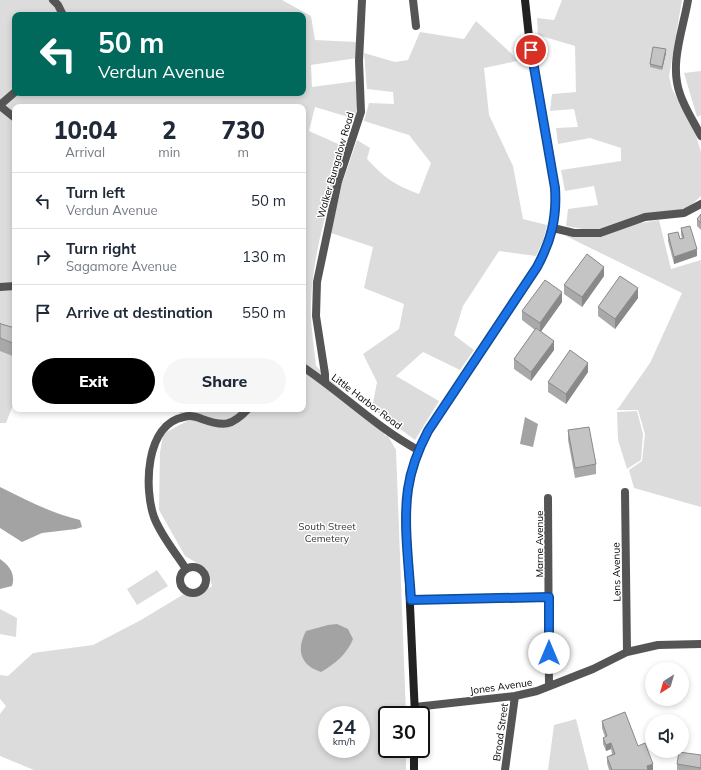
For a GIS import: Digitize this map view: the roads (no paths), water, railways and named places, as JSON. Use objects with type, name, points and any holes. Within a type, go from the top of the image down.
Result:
[{"type":"main road","points":[[415,706],[406,506],[409,480],[418,450],[435,419],[537,267],[554,228],[556,205],[555,182],[531,50],[525,0]]},
{"type":"main road","points":[[414,758],[414,770]]},
{"type":"street","points":[[52,0],[58,5],[62,12]]},
{"type":"street","name":"Walker Bungalow Road","points":[[324,382],[326,374],[316,316],[317,287],[335,196],[361,112],[359,61],[362,0]]},
{"type":"street","points":[[413,0],[416,26]]},
{"type":"street","points":[[688,0],[678,51],[677,83],[684,104],[699,125],[701,136]]},
{"type":"street","points":[[12,95],[0,105],[12,115]]},
{"type":"street","points":[[554,228],[574,233],[600,233],[645,217],[684,213],[701,204]]},
{"type":"street","points":[[0,287],[12,286]]},
{"type":"street","name":"Little Harbor Road","points":[[306,369],[378,424],[418,450]]},
{"type":"street","points":[[186,569],[158,527],[151,507],[148,496],[152,448],[160,432],[173,421],[184,416],[226,424],[237,421],[245,412]]},
{"type":"street","name":"Lens Avenue","points":[[625,492],[627,652]]},
{"type":"street","name":"Marne Avenue","points":[[548,498],[550,686]]},
{"type":"street","points":[[411,600],[549,597]]},
{"type":"street","name":"Jones Avenue","points":[[430,709],[515,696],[537,691],[593,669],[627,652],[658,645],[701,644]]},
{"type":"street","name":"Broad Street","points":[[505,770],[515,696]]},
{"type":"park label","name":"South Street Cemetery","points":[[327,532]]}]
